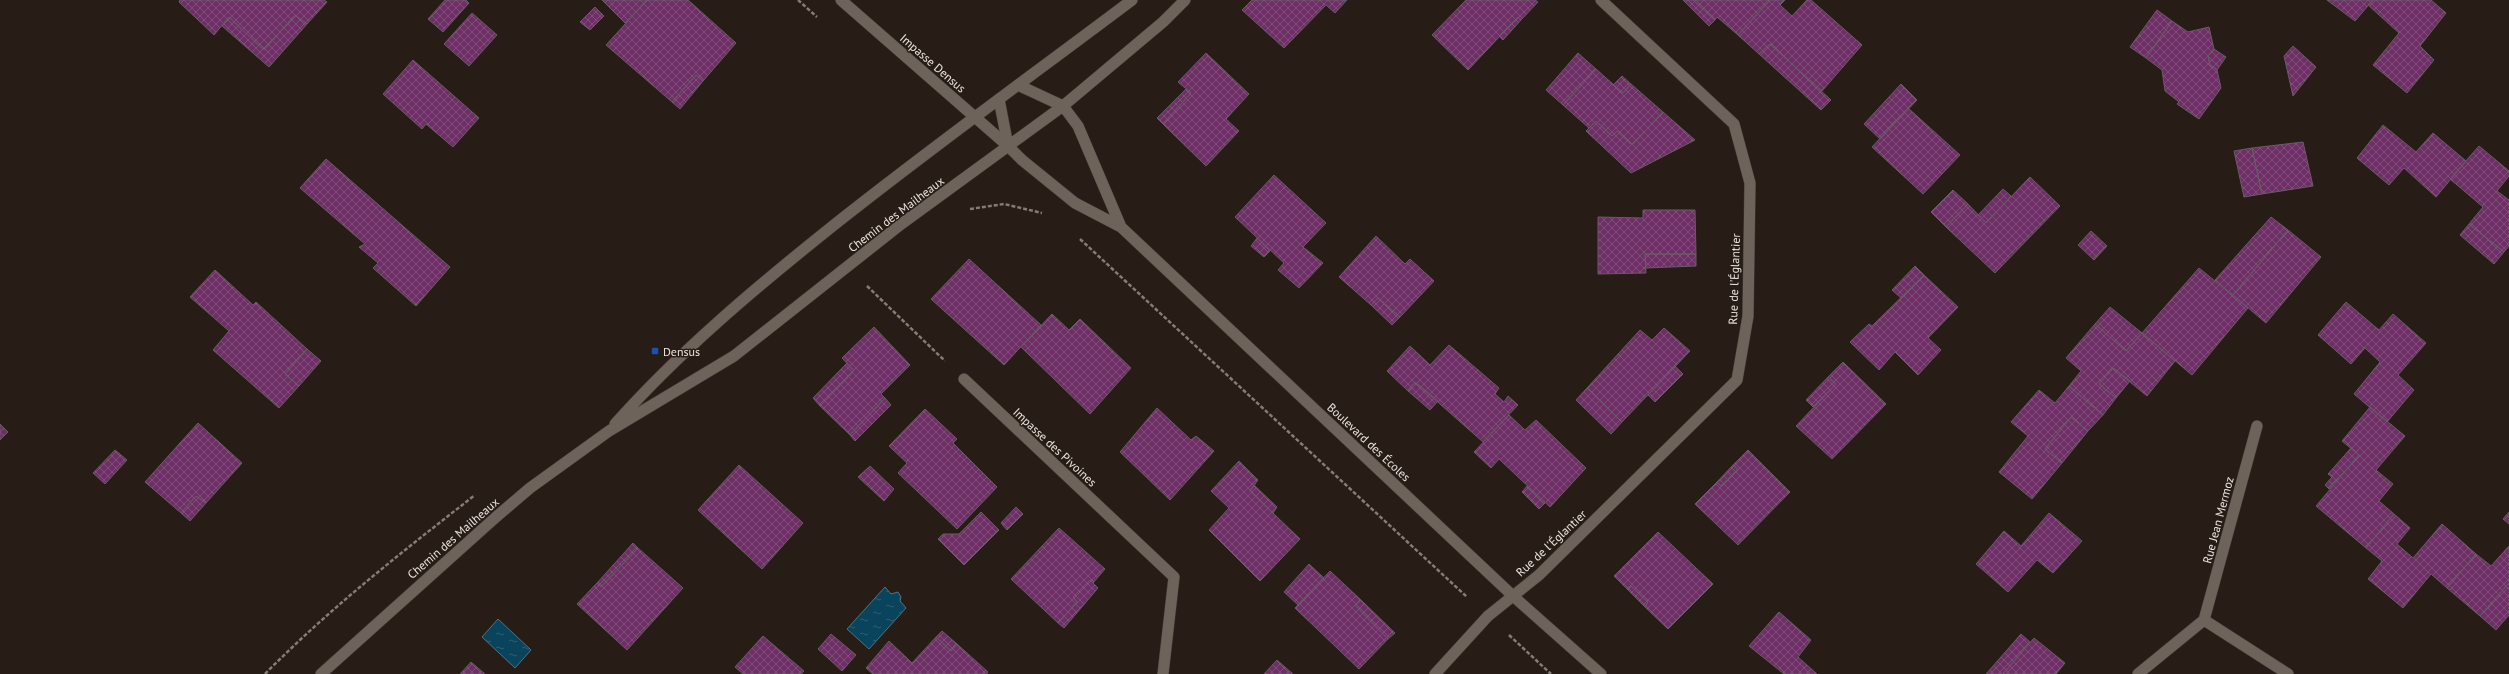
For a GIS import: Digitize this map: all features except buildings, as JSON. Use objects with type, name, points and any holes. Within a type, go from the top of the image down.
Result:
[{"type":"street","name":"Impasse Densus","points":[[841,0],[1008,146]]},
{"type":"street","name":"Chemin des Mailheaux","points":[[610,430],[647,388],[784,265],[975,116],[1132,0]]},
{"type":"street","name":"Chemin des Mailheaux","points":[[321,674],[496,517],[610,430],[662,401],[734,356],[900,225],[1063,106],[1163,22],[1185,0]]},
{"type":"street","name":"Rue de l'Églantier","points":[[1435,674],[1488,616],[1539,575],[1737,380],[1748,316],[1750,183],[1734,124],[1601,0]]},
{"type":"street","name":"Boulevard des Écoles","points":[[1018,85],[1063,106],[1078,126],[1122,227]]},
{"type":"street","points":[[999,99],[1008,146]]},
{"type":"street","name":"Boulevard des Écoles","points":[[1008,146],[1022,160],[1075,203],[1122,227],[1513,596],[1601,674]]},
{"type":"street","name":"Impasse des Pivoines","points":[[964,379],[1174,577],[1163,674]]},
{"type":"street","name":"Rue Jean Mermoz","points":[[2204,620],[2257,426]]},
{"type":"street","points":[[2138,674],[2204,620],[2288,674]]},
{"type":"path","points":[[967,210],[1004,204],[1045,214]]},
{"type":"path","points":[[1075,235],[1551,674]]},
{"type":"path","points":[[847,268],[964,379]]},
{"type":"path","points":[[265,674],[304,635],[373,574],[479,492]]},
{"type":"water","points":[[885,587],[891,594],[898,592],[901,597],[900,601],[906,608],[869,649],[847,629]]},
{"type":"water","points":[[498,619],[531,650],[515,668],[482,637]]},
{"type":"place","name":"Densus","points":[[655,351]]}]
